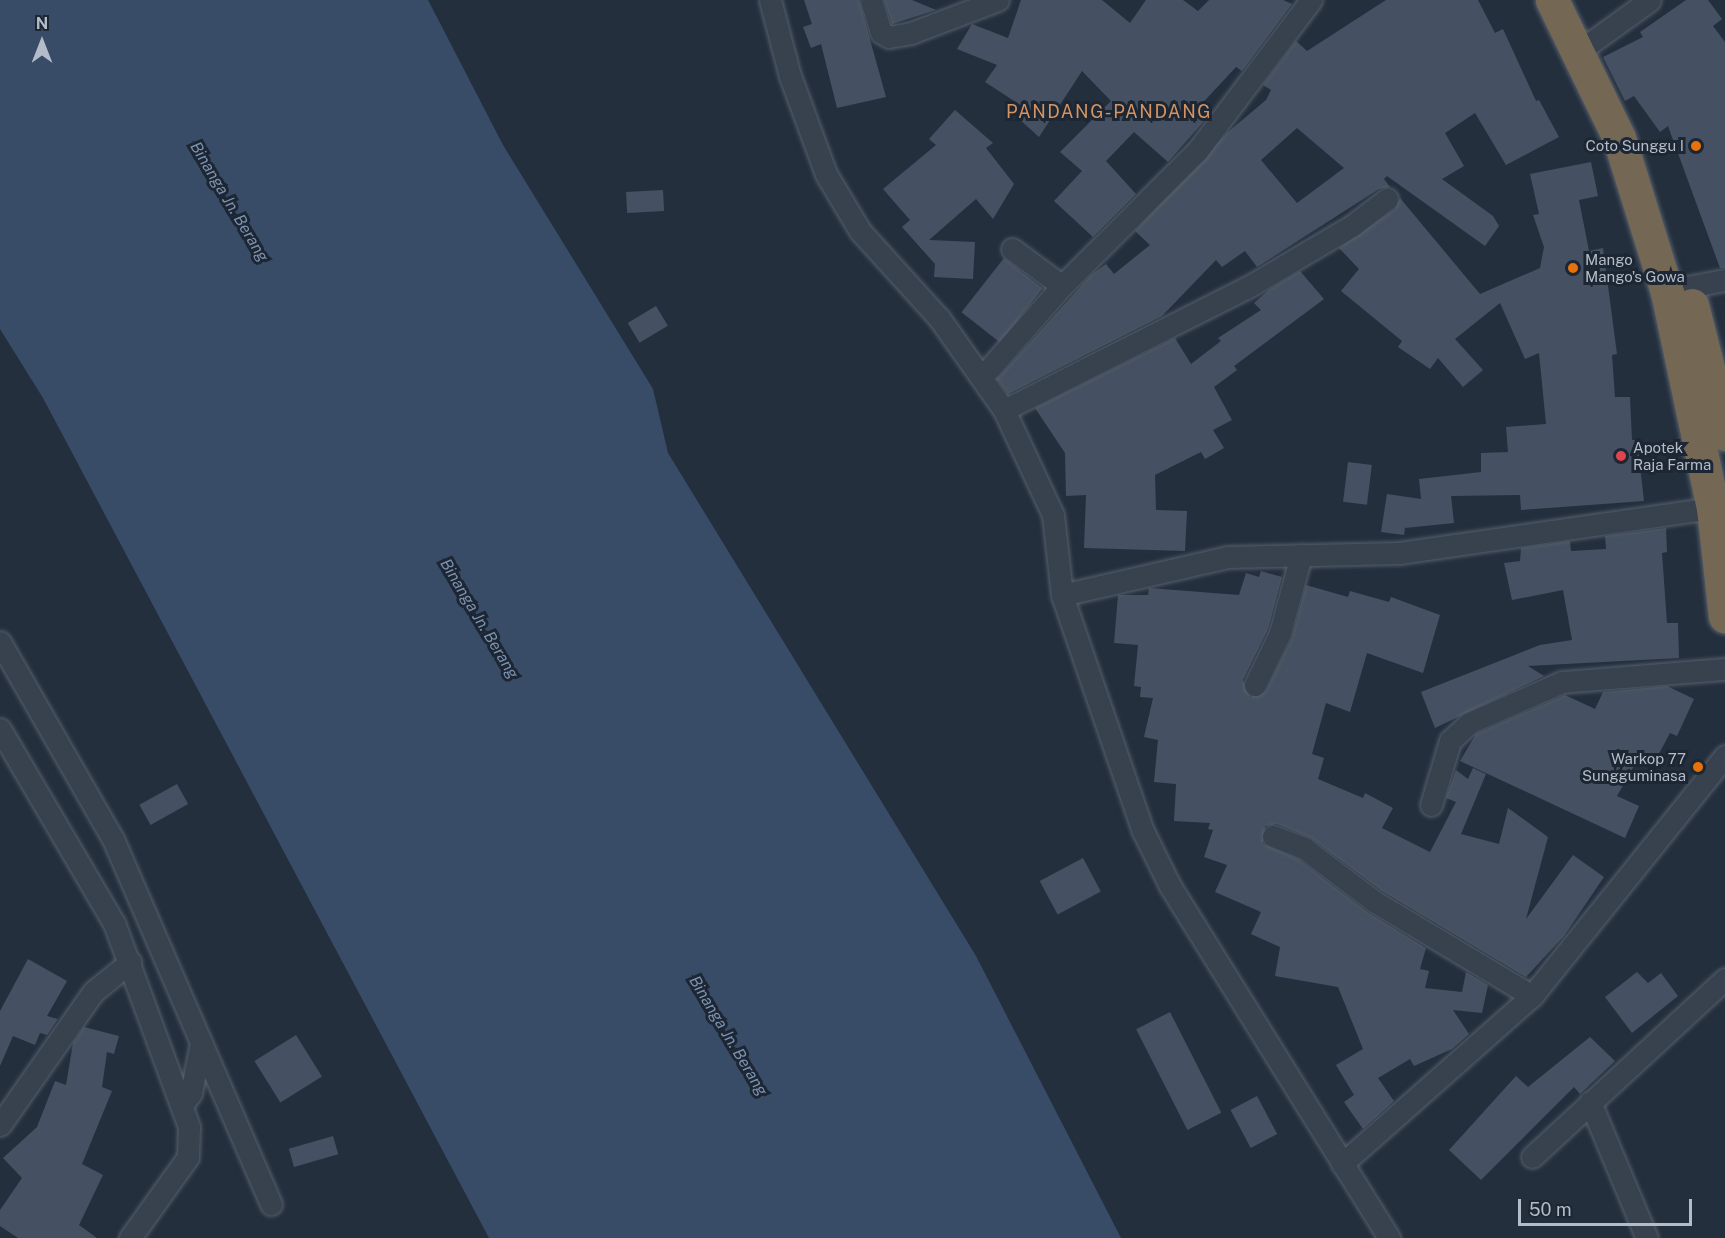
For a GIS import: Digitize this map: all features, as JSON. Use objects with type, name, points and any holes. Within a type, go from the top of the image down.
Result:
[{"type":"highway","points":[[1552,0],[1619,138],[1667,292],[1713,508],[1725,616]]},
{"type":"highway","points":[[1566,0],[1636,130],[1688,287],[1725,434]]},
{"type":"street","points":[[770,0],[790,76],[826,174],[860,231],[939,318],[1004,410],[1053,515],[1062,595],[1143,831],[1170,886],[1389,1238]]},
{"type":"street","points":[[871,0],[881,32],[889,37],[997,0]]},
{"type":"street","points":[[982,377],[1062,286],[1198,150],[1311,0]]},
{"type":"street","points":[[1589,44],[1650,0]]},
{"type":"street","points":[[1004,410],[1255,282],[1353,225],[1387,199]]},
{"type":"street","points":[[1012,249],[1062,286]]},
{"type":"street","points":[[1688,287],[1725,280]]},
{"type":"street","points":[[1062,595],[1191,562],[1301,555],[1399,553],[1713,508]]},
{"type":"street","points":[[1255,685],[1281,633],[1301,555]]},
{"type":"street","points":[[0,642],[113,839],[271,1204]]},
{"type":"street","points":[[1431,805],[1450,741],[1459,729],[1499,709],[1562,682],[1588,676],[1725,669]]},
{"type":"street","points":[[0,729],[114,923],[189,1126],[188,1157],[129,1238]]},
{"type":"street","points":[[1342,1164],[1532,996],[1725,756]]},
{"type":"street","points":[[1273,836],[1304,848],[1375,902],[1532,996]]},
{"type":"street","points":[[0,1125],[93,992],[130,962]]},
{"type":"street","points":[[1532,1157],[1725,979]]},
{"type":"street","points":[[182,1105],[191,1093],[201,1042]]},
{"type":"street","points":[[1590,1102],[1647,1238]]},
{"type":"water","name":"Binanga Jn. Berang","points":[[0,0],[428,0],[503,145],[653,389],[668,453],[976,956],[1121,1238],[489,1238],[43,398],[0,329]]},
{"type":"building","points":[[804,0],[859,0],[886,97],[837,108],[821,44],[811,48],[803,27],[812,24]]},
{"type":"building","points":[[884,0],[912,0],[936,10],[892,24]]},
{"type":"building","points":[[1021,0],[1102,0],[1130,23],[1146,0],[1183,0],[1198,11],[1209,0],[1283,0],[1292,4],[1242,71],[1236,67],[1196,110],[1205,120],[1168,162],[1134,132],[1106,161],[1136,194],[1093,237],[1054,201],[1082,171],[1060,152],[1111,101],[1082,71],[1039,137],[1019,119],[1028,110],[985,82],[997,65],[957,49],[972,24],[1008,38]]},
{"type":"building","points":[[1386,0],[1478,0],[1495,33],[1503,29],[1536,101],[1539,100],[1559,137],[1506,165],[1475,113],[1445,133],[1464,166],[1442,179],[1493,216],[1499,226],[1485,246],[1387,176],[1384,179],[1390,187],[1379,189],[1257,267],[1245,251],[1222,267],[1216,260],[1162,316],[1008,394],[997,379],[1091,275],[1106,264],[1114,274],[1150,245],[1135,231],[1228,132],[1266,100],[1271,90],[1263,85],[1296,41],[1307,51]],"holes":[[[1297,128],[1344,168],[1297,203],[1261,160]]]},
{"type":"building","points":[[1686,0],[1708,0],[1722,19],[1713,26],[1725,42],[1725,268],[1720,268],[1668,126],[1660,132],[1634,96],[1625,101],[1603,57],[1643,37],[1640,32]]},
{"type":"building","points":[[955,110],[993,143],[986,148],[1014,184],[993,219],[976,199],[929,240],[975,242],[973,279],[934,277],[935,264],[902,227],[910,220],[883,189],[936,145],[929,139]]},
{"type":"building","points":[[1591,162],[1598,196],[1579,200],[1589,251],[1603,248],[1617,354],[1612,355],[1615,397],[1630,397],[1632,440],[1637,440],[1644,501],[1521,510],[1520,495],[1451,496],[1454,523],[1405,528],[1404,535],[1381,532],[1387,494],[1421,499],[1419,479],[1481,472],[1481,453],[1508,452],[1506,427],[1546,424],[1539,353],[1525,359],[1500,303],[1455,339],[1483,370],[1463,387],[1438,358],[1430,369],[1398,347],[1402,341],[1341,291],[1359,269],[1339,248],[1395,209],[1400,198],[1480,294],[1540,268],[1544,247],[1533,215],[1539,214],[1530,174]]},
{"type":"building","points":[[663,190],[664,211],[627,213],[626,192]]},
{"type":"building","points":[[1004,258],[1043,288],[1000,343],[962,312]]},
{"type":"building","points":[[1300,271],[1324,299],[1234,366],[1237,370],[1214,387],[1232,420],[1213,430],[1224,448],[1205,459],[1201,452],[1155,475],[1156,510],[1187,511],[1185,551],[1084,548],[1086,495],[1066,496],[1065,453],[1035,408],[1175,338],[1191,364],[1221,341],[1218,338],[1261,310],[1254,303],[1270,289]]},
{"type":"building","points":[[656,306],[668,326],[640,343],[628,323]]},
{"type":"building","points":[[1348,462],[1372,465],[1367,505],[1343,502]]},
{"type":"building","points":[[1666,528],[1667,552],[1662,553],[1667,623],[1678,623],[1679,658],[1528,666],[1544,676],[1435,728],[1421,692],[1540,645],[1572,640],[1563,590],[1512,600],[1504,563],[1520,561],[1521,548],[1570,541],[1571,551],[1606,549],[1605,536]]},
{"type":"building","points":[[1261,571],[1282,577],[1268,629],[1243,680],[1250,697],[1266,691],[1292,638],[1306,585],[1348,597],[1350,591],[1389,602],[1391,597],[1440,615],[1423,673],[1367,653],[1350,712],[1326,703],[1312,754],[1324,758],[1318,779],[1363,798],[1365,793],[1393,808],[1382,828],[1430,852],[1456,802],[1446,798],[1456,770],[1468,779],[1473,768],[1486,774],[1461,834],[1499,844],[1508,808],[1548,837],[1526,919],[1573,855],[1604,877],[1564,936],[1526,977],[1382,891],[1311,838],[1277,824],[1265,826],[1263,844],[1298,859],[1367,912],[1426,948],[1420,969],[1429,971],[1425,988],[1462,992],[1466,972],[1488,985],[1482,1013],[1453,1010],[1469,1034],[1452,1049],[1414,1066],[1410,1059],[1378,1078],[1394,1101],[1363,1129],[1344,1102],[1354,1095],[1336,1065],[1363,1049],[1338,987],[1275,976],[1280,947],[1251,934],[1261,912],[1215,892],[1227,865],[1204,857],[1213,830],[1208,829],[1210,823],[1174,821],[1176,784],[1154,782],[1158,740],[1144,737],[1153,698],[1140,697],[1141,687],[1134,686],[1138,645],[1114,643],[1118,595],[1148,595],[1149,588],[1239,595],[1246,573],[1259,577]]},
{"type":"building","points":[[1667,686],[1694,699],[1677,736],[1670,733],[1654,763],[1640,755],[1617,796],[1639,806],[1625,838],[1460,761],[1476,734],[1565,695],[1595,709],[1603,692]]},
{"type":"building","points":[[177,784],[188,804],[151,825],[139,805]]},
{"type":"building","points":[[1083,858],[1101,892],[1058,915],[1040,881]]},
{"type":"building","points":[[28,959],[67,981],[47,1016],[58,1019],[47,1035],[40,1033],[35,1045],[13,1036],[0,1066],[0,1011]]},
{"type":"building","points":[[1637,972],[1648,983],[1661,973],[1678,996],[1632,1033],[1605,997]]},
{"type":"building","points":[[1170,1012],[1221,1113],[1187,1130],[1136,1029]]},
{"type":"building","points":[[84,1027],[119,1036],[114,1054],[107,1052],[102,1087],[112,1091],[82,1164],[103,1175],[79,1225],[97,1238],[18,1238],[0,1226],[0,1210],[22,1178],[3,1158],[37,1127],[55,1081],[66,1085],[73,1043]]},
{"type":"building","points":[[296,1035],[322,1077],[280,1103],[254,1061]]},
{"type":"building","points":[[1590,1037],[1615,1061],[1580,1094],[1574,1087],[1481,1180],[1449,1150],[1516,1076],[1528,1087]]},
{"type":"building","points":[[1257,1096],[1277,1134],[1251,1148],[1231,1110]]},
{"type":"building","points":[[333,1136],[338,1154],[294,1167],[289,1149]]},
{"type":"place","name":"Coto Sunggu I","points":[[1696,146]]},
{"type":"place","name":"Mango Mango's Gowa","points":[[1573,268]]},
{"type":"place","name":"Apotek Raja Farma","points":[[1621,456]]},
{"type":"place","name":"Warkop 77 Sungguminasa","points":[[1698,767]]},
{"type":"district","name":"PANDANG-PANDANG","points":[[1109,112]]}]
